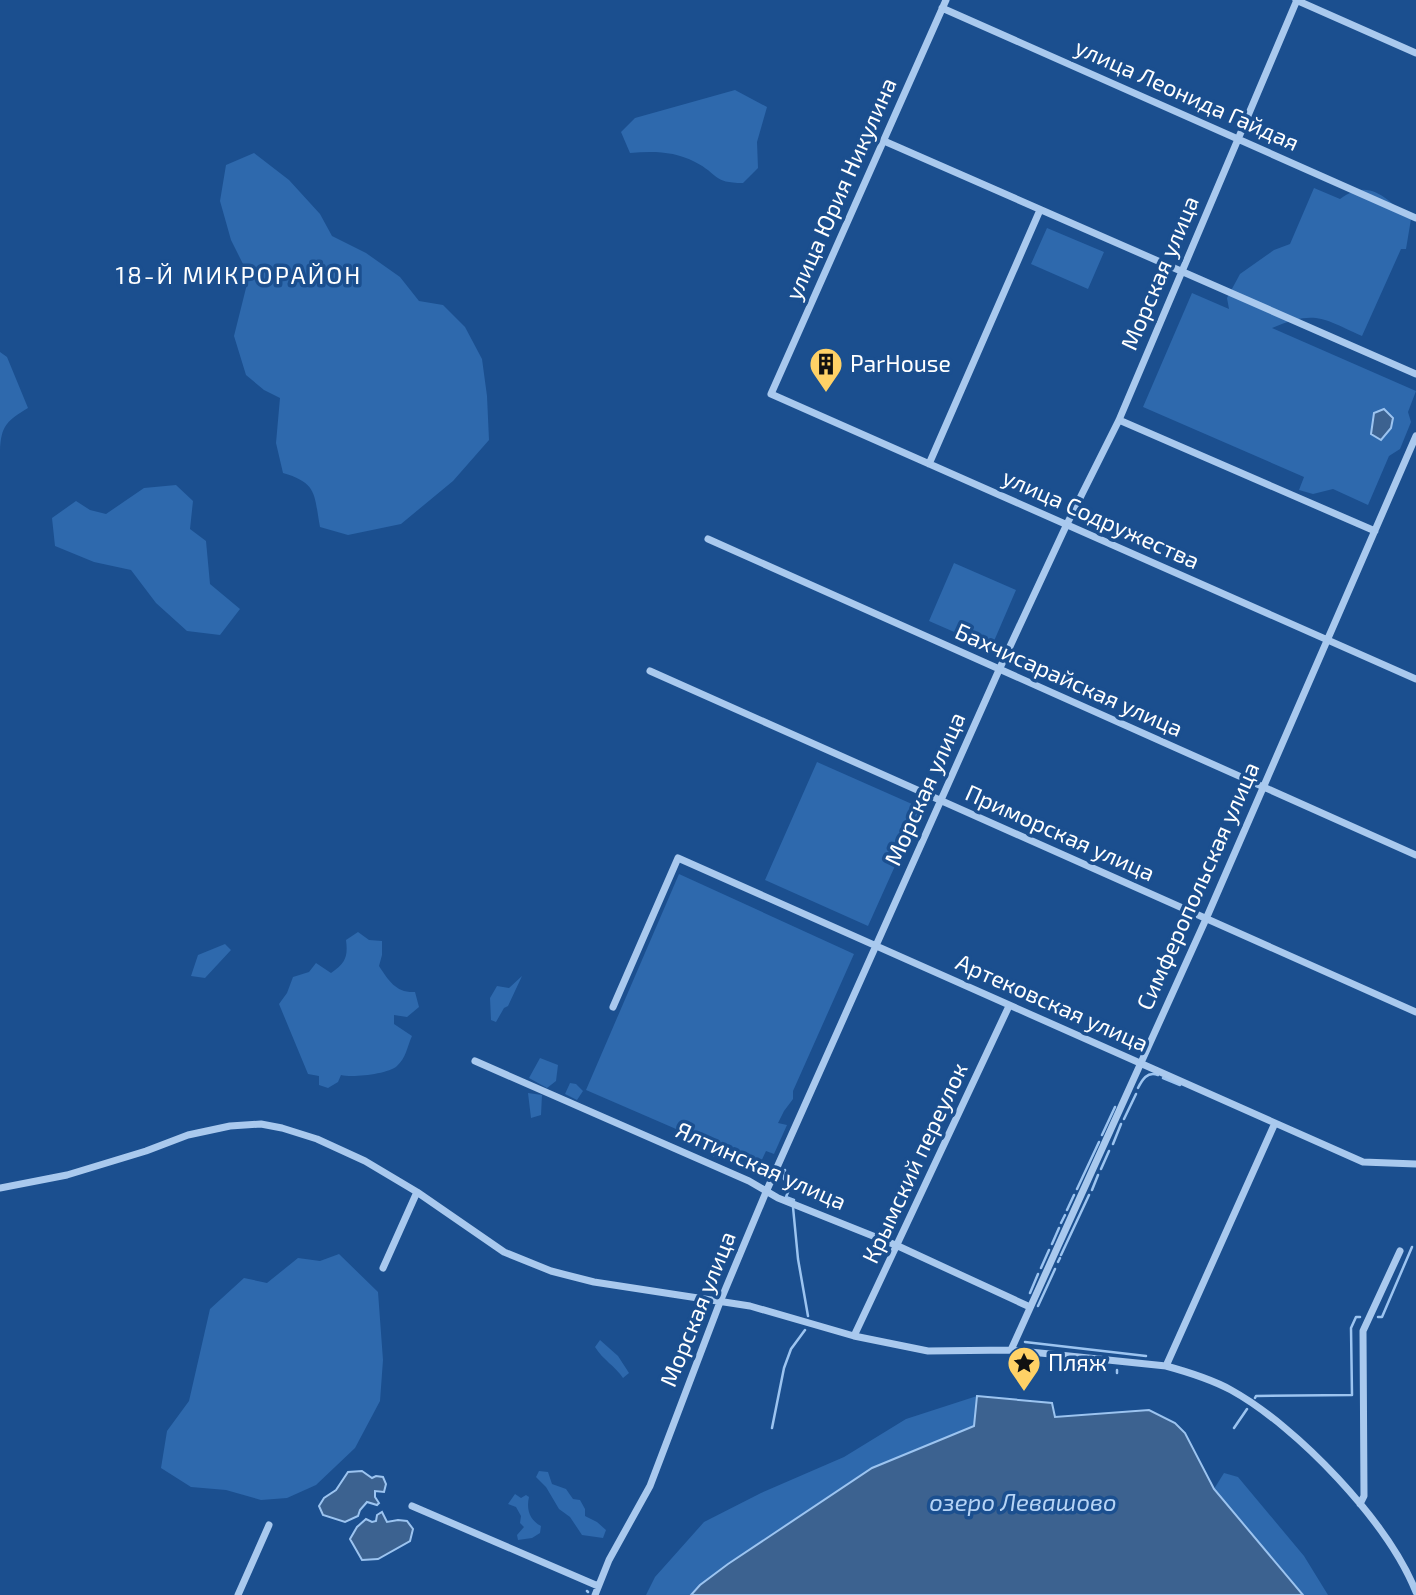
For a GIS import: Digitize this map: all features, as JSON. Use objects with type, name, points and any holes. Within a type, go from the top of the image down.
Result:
[{"type":"street","name":"улица Юрия Никулина","points":[[771,394],[946,0]]},
{"type":"street","points":[[1297,0],[1416,53]]},
{"type":"street","name":"Морская улица","points":[[595,1595],[609,1560],[650,1486],[719,1302],[766,1192],[999,670],[1119,420],[1297,0]]},
{"type":"street","name":"улица Леонида Гайдая","points":[[942,8],[1416,218]]},
{"type":"street","points":[[884,141],[1416,374]]},
{"type":"street","points":[[929,464],[1040,210]]},
{"type":"street","name":"улица Содружества","points":[[771,394],[1416,679]]},
{"type":"street","points":[[1119,420],[1375,531]]},
{"type":"street","name":"Симферопольская улица","points":[[1011,1350],[1142,1064],[1416,436]]},
{"type":"street","name":"Бахчисарайская улица","points":[[708,539],[1416,855]]},
{"type":"street","name":"Приморская улица","points":[[650,671],[1416,1012]]},
{"type":"street","name":"Артековская улица","points":[[613,1007],[678,858],[1363,1162],[1416,1164]]},
{"type":"street","name":"Крымский переулок","points":[[854,1336],[1009,1006]]},
{"type":"street","name":"Ялтинская улица","points":[[475,1061],[749,1181],[766,1192],[898,1246],[1030,1307]]},
{"type":"street","points":[[1166,1366],[1275,1123]]},
{"type":"street","points":[[0,1188],[67,1175],[188,1135],[244,1124],[282,1128],[317,1139],[365,1161],[417,1192],[504,1252],[523,1261],[601,1284],[750,1306],[854,1336],[928,1351],[1011,1350],[1166,1366],[1188,1371],[1231,1390],[1260,1410],[1319,1460],[1360,1504],[1393,1548],[1416,1592]]},
{"type":"street","points":[[383,1268],[417,1192]]},
{"type":"street","points":[[1360,1504],[1364,1496],[1363,1331],[1400,1251]]},
{"type":"street","points":[[412,1506],[598,1586]]},
{"type":"street","points":[[238,1595],[269,1525]]},
{"type":"shaded area","points":[[735,90],[767,107],[757,142],[758,168],[743,183],[721,180],[687,158],[655,152],[630,153],[621,132],[635,118]]},
{"type":"shaded area","points":[[254,153],[289,180],[320,214],[332,236],[366,253],[400,277],[419,301],[443,305],[465,327],[482,359],[489,440],[453,481],[401,524],[348,535],[320,527],[315,498],[309,486],[283,473],[276,443],[280,398],[264,390],[246,375],[234,336],[249,276],[231,240],[220,201],[226,165]]},
{"type":"shaded area","points":[[1314,188],[1340,199],[1361,190],[1370,190],[1411,219],[1406,249],[1401,249],[1362,336],[1318,318],[1299,319],[1272,328],[1416,391],[1408,412],[1411,422],[1400,449],[1389,456],[1368,505],[1333,489],[1313,494],[1299,490],[1304,477],[1143,407],[1192,293],[1229,309],[1227,298],[1240,274],[1274,250],[1290,244]]},
{"type":"shaded area","points":[[1047,228],[1104,252],[1088,289],[1031,264]]},
{"type":"shaded area","points":[[0,352],[7,357],[28,408],[6,425],[0,451]]},
{"type":"shaded area","points":[[176,485],[193,501],[190,529],[206,541],[210,584],[240,609],[220,635],[187,631],[156,603],[131,570],[94,562],[55,546],[52,518],[76,501],[90,510],[106,514],[144,488]]},
{"type":"shaded area","points":[[954,563],[1016,590],[991,648],[929,621]]},
{"type":"shaded area","points":[[817,762],[921,808],[868,926],[765,880]]},
{"type":"shaded area","points":[[679,874],[854,954],[793,1091],[793,1099],[778,1123],[787,1125],[774,1154],[766,1151],[759,1166],[719,1148],[714,1157],[711,1154],[713,1145],[586,1090]]},
{"type":"shaded area","points":[[358,932],[369,940],[382,941],[379,966],[398,988],[415,992],[419,1007],[407,1017],[394,1015],[394,1024],[412,1036],[397,1066],[370,1075],[341,1075],[338,1082],[328,1088],[319,1085],[319,1076],[308,1074],[279,1004],[293,977],[309,972],[316,963],[331,973],[340,966],[346,955],[346,940]]},
{"type":"shaded area","points":[[225,944],[231,950],[205,978],[191,976],[198,955]]},
{"type":"shaded area","points":[[522,976],[508,1006],[496,1022],[491,1020],[490,998],[497,986],[509,988]]},
{"type":"shaded area","points":[[540,1058],[558,1065],[556,1081],[547,1088],[529,1078]]},
{"type":"shaded area","points":[[570,1083],[576,1084],[583,1091],[577,1100],[565,1094]]},
{"type":"shaded area","points":[[528,1093],[542,1095],[541,1115],[531,1118]]},
{"type":"shaded area","points":[[339,1254],[378,1292],[383,1360],[380,1401],[355,1448],[316,1485],[287,1498],[261,1500],[226,1490],[191,1487],[161,1468],[167,1431],[189,1401],[210,1309],[244,1278],[267,1283],[298,1258],[320,1261]]},
{"type":"shaded area","points":[[600,1340],[618,1356],[629,1373],[623,1378],[595,1347]]},
{"type":"shaded area","points":[[977,1396],[974,1426],[872,1468],[728,1564],[691,1595],[646,1595],[655,1577],[704,1522],[761,1493],[844,1457],[906,1419]]},
{"type":"shaded area","points":[[539,1471],[548,1472],[552,1484],[566,1489],[573,1499],[580,1500],[585,1516],[606,1530],[603,1538],[582,1535],[536,1477]]},
{"type":"shaded area","points":[[1224,1473],[1238,1477],[1304,1556],[1328,1595],[1303,1595],[1214,1489]]},
{"type":"shaded area","points":[[515,1494],[521,1498],[526,1495],[529,1497],[530,1514],[541,1526],[540,1533],[532,1538],[518,1540],[517,1535],[524,1527],[520,1523],[521,1516],[516,1507],[508,1504]]},
{"type":"water","points":[[1384,409],[1393,418],[1391,428],[1381,440],[1371,434],[1374,413]]},
{"type":"water","name":"озеро Левашово","points":[[977,1396],[1052,1403],[1055,1417],[1149,1410],[1175,1423],[1185,1433],[1214,1489],[1303,1595],[691,1595],[728,1564],[872,1468],[974,1426]]},
{"type":"water","points":[[362,1471],[372,1478],[383,1477],[386,1484],[384,1492],[375,1491],[379,1503],[377,1505],[367,1502],[358,1516],[345,1522],[323,1515],[319,1506],[324,1498],[336,1490],[348,1472]]},
{"type":"water","points":[[382,1512],[387,1522],[407,1521],[413,1529],[410,1541],[378,1559],[362,1560],[350,1539],[366,1519],[376,1521],[377,1515]]},
{"type":"waterway","points":[[1138,1088],[1148,1075],[1158,1075]]},
{"type":"waterway","points":[[1163,1078],[1180,1085]]},
{"type":"waterway","points":[[1124,1119],[1136,1094]]},
{"type":"waterway","points":[[1102,1135],[1115,1107]]},
{"type":"waterway","points":[[1113,1144],[1121,1124]]},
{"type":"waterway","points":[[1077,1189],[1099,1142]]},
{"type":"waterway","points":[[1101,1169],[1109,1151]]},
{"type":"waterway","points":[[785,1170],[784,1179],[791,1185],[786,1197],[794,1200]]},
{"type":"waterway","points":[[1092,1190],[1098,1175]]},
{"type":"waterway","points":[[1067,1210],[1074,1195]]},
{"type":"waterway","points":[[1061,1255],[1089,1195]]},
{"type":"waterway","points":[[793,1207],[798,1259],[808,1316]]},
{"type":"waterway","points":[[1061,1223],[1065,1215]]},
{"type":"waterway","points":[[1052,1244],[1059,1228]]},
{"type":"waterway","points":[[1378,1317],[1382,1317],[1412,1247]]},
{"type":"waterway","points":[[1041,1268],[1049,1250]]},
{"type":"waterway","points":[[1058,1262],[1060,1258]]},
{"type":"waterway","points":[[1038,1306],[1055,1269]]},
{"type":"waterway","points":[[1030,1293],[1038,1274]]},
{"type":"waterway","points":[[1255,1398],[1352,1395],[1351,1328],[1356,1317],[1360,1317]]},
{"type":"waterway","points":[[772,1428],[784,1368],[791,1349],[805,1330]]},
{"type":"waterway","points":[[1025,1342],[1146,1356]]},
{"type":"waterway","points":[[1234,1428],[1247,1409]]},
{"type":"place","name":"ParHouse","points":[[826,394]]},
{"type":"place","name":"Пляж","points":[[1024,1393]]},
{"type":"district","name":"18-Й МИКРОРАЙОН","points":[[239,276]]}]
